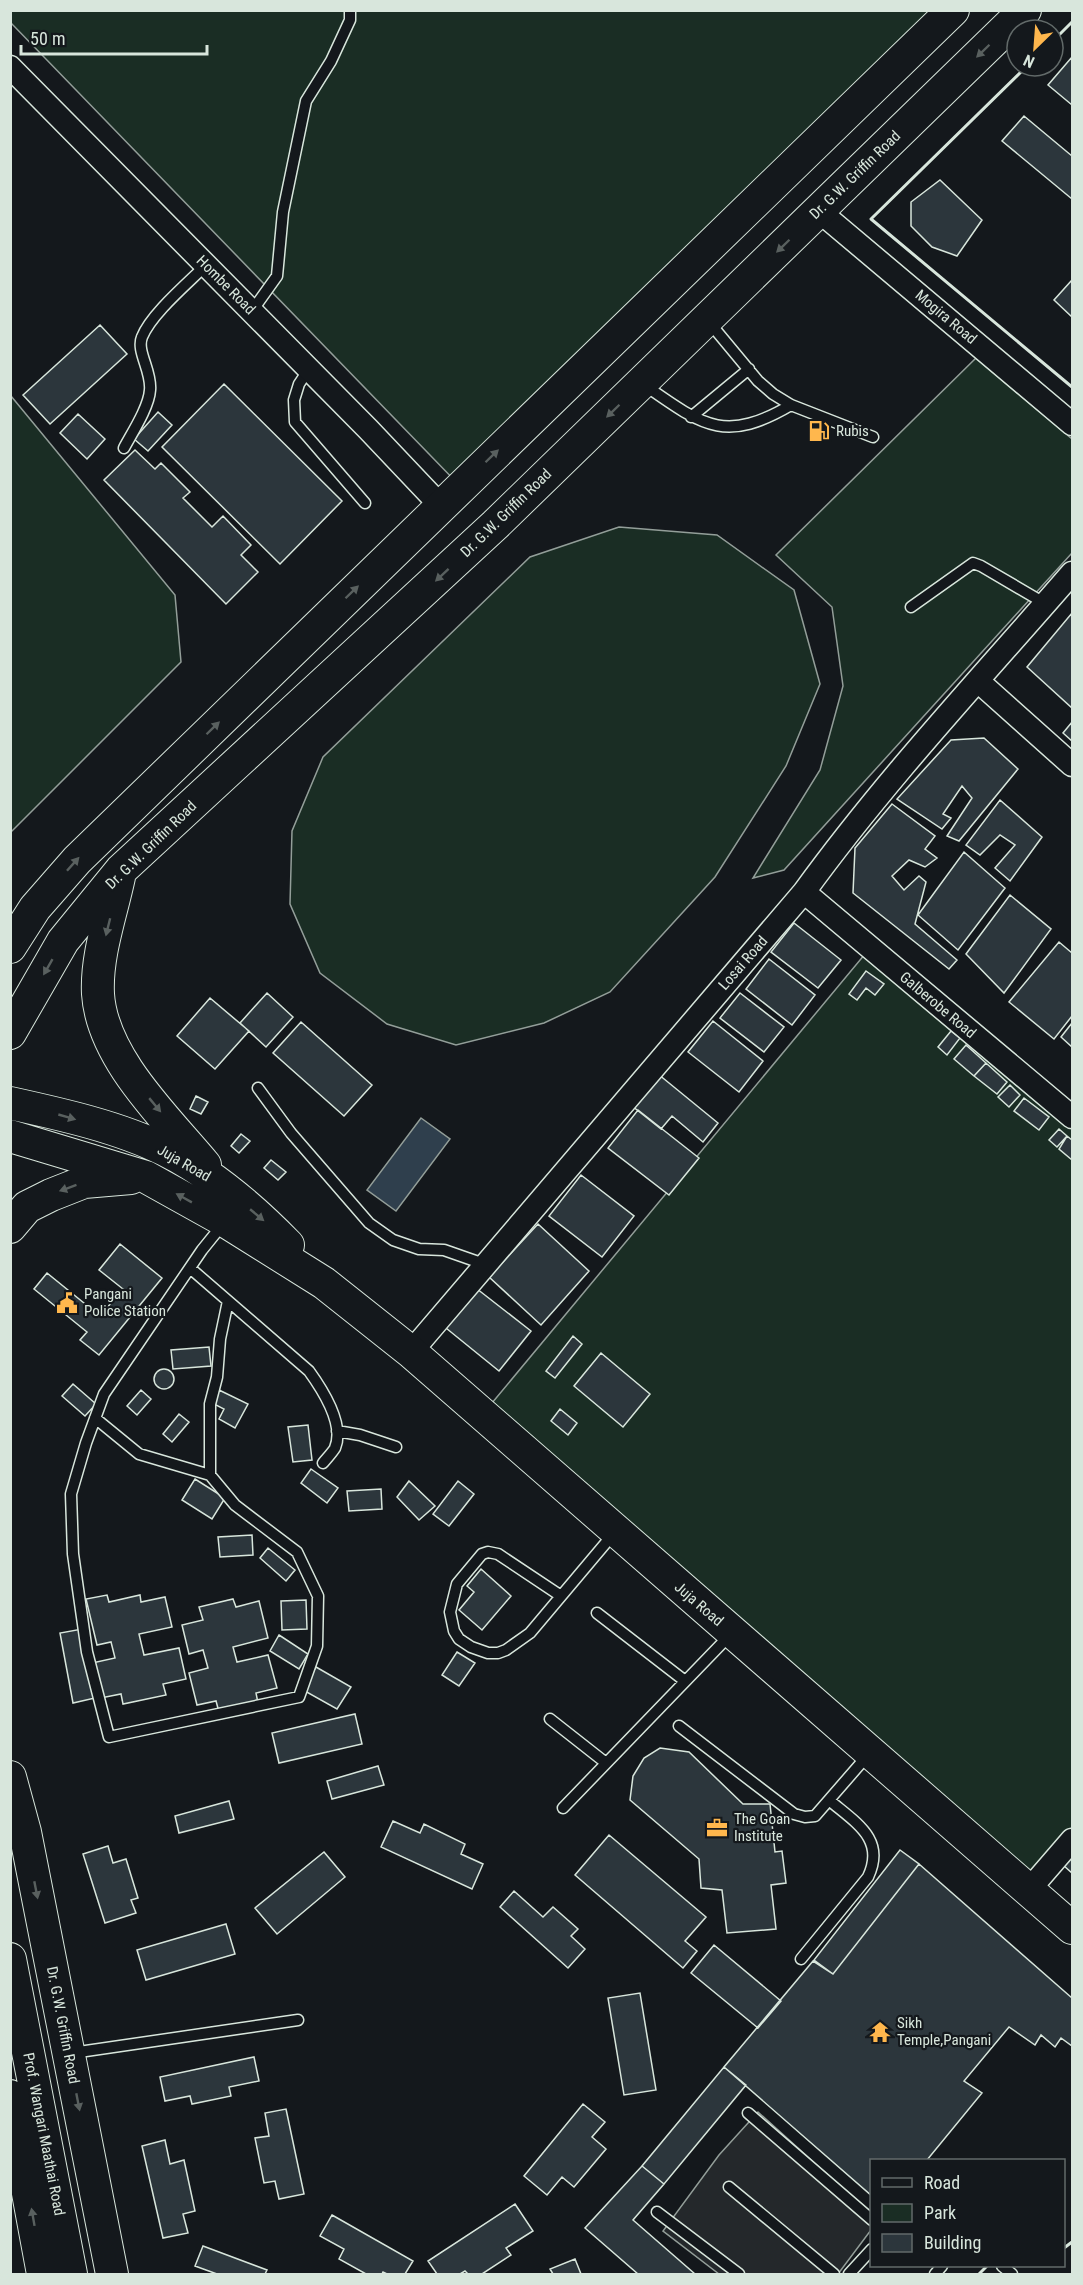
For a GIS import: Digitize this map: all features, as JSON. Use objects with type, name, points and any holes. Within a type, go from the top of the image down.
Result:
[{"type":"main road","points":[[10,947],[23,916],[77,860],[952,10]]},
{"type":"main road","name":"Dr. G.W. Griffin Road","points":[[10,1033],[63,941],[121,870],[495,525],[1025,10]]},
{"type":"main road","points":[[121,870],[101,954],[98,994],[105,1031],[125,1069],[220,1184]]},
{"type":"main road","name":"Juja Road","points":[[10,1103],[120,1132],[164,1150],[220,1184],[269,1225],[324,1283]]},
{"type":"main road","name":"Juja Road","points":[[10,1136],[146,1177],[225,1221],[324,1283],[411,1352],[1072,1928]]},
{"type":"main road","points":[[10,1227],[27,1207],[84,1182],[146,1177]]},
{"type":"main road","name":"Dr. G.W. Griffin Road","points":[[10,1777],[25,1833],[112,2274]]},
{"type":"main road","name":"Prof. Wangari Maathai Road","points":[[10,1959],[71,2274]]},
{"type":"main road","points":[[10,2096],[13,2128],[44,2274]]},
{"type":"street","name":"Hombe Road","points":[[10,67],[441,506]]},
{"type":"street","name":"Mogira Road","points":[[819,210],[1072,424]]},
{"type":"street","name":"Losai Road","points":[[411,1352],[804,892],[841,841],[883,790],[1072,573]]},
{"type":"street","points":[[978,681],[1072,765]]},
{"type":"street","name":"Galberobe Road","points":[[804,892],[1072,1117]]},
{"type":"street","points":[[1028,1891],[1072,1840]]},
{"type":"lane","points":[[252,311],[277,276],[283,212],[306,101],[331,61],[350,20],[350,10]]},
{"type":"lane","points":[[124,448],[150,396],[147,363],[141,353],[142,335],[154,317],[206,265]]},
{"type":"lane","points":[[707,320],[758,381],[791,405],[873,437]]},
{"type":"lane","points":[[309,369],[299,384],[294,399],[295,422],[365,502]]},
{"type":"lane","points":[[691,417],[749,369]]},
{"type":"lane","points":[[642,383],[691,417],[722,426],[739,427],[767,419],[791,405]]},
{"type":"lane","points":[[911,607],[973,563],[1046,604]]},
{"type":"lane","points":[[258,1088],[291,1133],[369,1223],[393,1240],[419,1249],[444,1250],[484,1264]]},
{"type":"lane","points":[[95,1418],[139,1454],[210,1475],[235,1505],[297,1552],[318,1596],[317,1646],[299,1697],[109,1737],[87,1652],[73,1554],[71,1494],[95,1418],[104,1394],[225,1221]]},
{"type":"lane","points":[[190,1268],[309,1371],[328,1398],[337,1431],[335,1448],[323,1463]]},
{"type":"lane","points":[[210,1475],[210,1404],[217,1377],[220,1339],[228,1300]]},
{"type":"lane","points":[[337,1431],[360,1435],[396,1448]]},
{"type":"lane","points":[[561,1596],[498,1554],[488,1552],[482,1554],[457,1584],[450,1612],[452,1625],[459,1639],[471,1647],[488,1653],[506,1650],[530,1633],[616,1531]]},
{"type":"lane","points":[[597,1613],[685,1682]]},
{"type":"lane","points":[[562,1808],[733,1633]]},
{"type":"lane","points":[[550,1719],[606,1763]]},
{"type":"lane","points":[[679,1726],[794,1814],[805,1817],[815,1816],[870,1753]]},
{"type":"lane","points":[[801,1959],[868,1877],[874,1863],[874,1846],[861,1828],[829,1800]]},
{"type":"lane","points":[[69,2053],[298,2020]]},
{"type":"lane","points":[[748,2113],[870,2218]]},
{"type":"lane","points":[[729,2187],[834,2274]]},
{"type":"lane","points":[[657,2212],[739,2274]]},
{"type":"lane","points":[[849,2274],[870,2251]]},
{"type":"green space","points":[[11,10],[953,11],[461,487],[11,23]]},
{"type":"green space","points":[[976,358],[1072,439],[1072,553],[784,870],[753,878],[820,770],[843,686],[832,607],[776,555]]},
{"type":"green space","points":[[11,396],[175,595],[181,662],[11,832]]},
{"type":"green space","points":[[619,527],[717,535],[794,590],[820,684],[786,766],[715,877],[610,992],[544,1023],[456,1045],[387,1024],[320,973],[290,904],[292,831],[323,757],[530,557]]},
{"type":"green space","points":[[870,948],[1072,1119],[1072,1840],[1028,1891],[482,1415]]},
{"type":"shaded area","points":[[758,2112],[870,2213],[870,2231],[838,2274],[719,2274],[663,2231],[719,2155]]},
{"type":"water","points":[[421,1118],[450,1139],[396,1211],[367,1190]]},
{"type":"building","points":[[1072,57],[1072,105],[1048,85],[1054,78],[1065,78],[1065,65]]},
{"type":"building","points":[[1024,116],[1072,156],[1072,199],[1002,141]]},
{"type":"building","points":[[940,180],[982,220],[957,256],[932,247],[911,226],[911,202]]},
{"type":"building","points":[[1072,280],[1072,317],[1054,300]]},
{"type":"building","points":[[100,325],[127,354],[50,424],[23,395]]},
{"type":"building","points":[[224,384],[342,501],[280,564],[162,447]]},
{"type":"building","points":[[158,412],[172,425],[148,451],[134,439]]},
{"type":"building","points":[[78,414],[105,439],[87,459],[60,433]]},
{"type":"building","points":[[135,450],[155,469],[161,463],[190,492],[183,498],[212,527],[223,516],[251,545],[241,555],[258,572],[226,604],[104,480]]},
{"type":"building","points":[[1072,613],[1072,708],[1027,667]]},
{"type":"building","points":[[1072,722],[1072,741],[1063,733]]},
{"type":"building","points":[[984,738],[1018,769],[959,841],[947,836],[972,798],[962,786],[943,814],[951,818],[942,829],[897,799],[951,740]]},
{"type":"building","points":[[1000,800],[1042,837],[1010,881],[995,868],[1015,845],[1000,835],[980,855],[966,845]]},
{"type":"building","points":[[892,804],[935,836],[925,849],[937,858],[925,867],[909,860],[892,876],[904,890],[919,876],[926,882],[915,924],[957,960],[949,969],[853,893],[855,848]]},
{"type":"building","points":[[964,852],[1005,888],[958,950],[918,915]]},
{"type":"building","points":[[1010,895],[1051,929],[1004,993],[966,954]]},
{"type":"building","points":[[794,923],[841,960],[818,988],[771,952]]},
{"type":"building","points":[[1059,942],[1072,953],[1072,1016],[1054,1039],[1009,1002]]},
{"type":"building","points":[[769,959],[815,995],[792,1025],[746,989]]},
{"type":"building","points":[[866,971],[884,984],[875,995],[866,988],[857,1000],[849,994]]},
{"type":"building","points":[[267,993],[293,1017],[266,1047],[240,1023]]},
{"type":"building","points":[[740,993],[784,1027],[764,1052],[720,1018]]},
{"type":"building","points":[[210,998],[249,1031],[215,1069],[177,1036]]},
{"type":"building","points":[[713,1021],[763,1061],[739,1092],[688,1052]]},
{"type":"building","points":[[301,1022],[372,1085],[344,1116],[273,1053]]},
{"type":"building","points":[[1072,1023],[1072,1047],[1061,1037]]},
{"type":"building","points":[[951,1031],[960,1038],[947,1055],[938,1047]]},
{"type":"building","points":[[966,1045],[986,1063],[974,1076],[954,1059]]},
{"type":"building","points":[[986,1063],[1007,1082],[997,1094],[974,1076]]},
{"type":"building","points":[[658,1074],[718,1123],[703,1142],[672,1116],[661,1129],[632,1106]]},
{"type":"building","points":[[1010,1085],[1020,1095],[1009,1107],[998,1097]]},
{"type":"building","points":[[196,1096],[208,1102],[201,1114],[190,1109]]},
{"type":"building","points":[[1024,1098],[1049,1117],[1039,1130],[1014,1111]]},
{"type":"building","points":[[638,1110],[699,1158],[669,1195],[608,1148]]},
{"type":"building","points":[[1059,1129],[1067,1136],[1057,1147],[1049,1140]]},
{"type":"building","points":[[241,1134],[250,1141],[239,1153],[231,1146]]},
{"type":"building","points":[[1067,1136],[1072,1140],[1072,1160],[1059,1149]]},
{"type":"building","points":[[271,1160],[286,1172],[278,1180],[264,1168]]},
{"type":"building","points":[[581,1175],[634,1216],[602,1257],[549,1216]]},
{"type":"building","points":[[538,1224],[589,1271],[541,1325],[489,1277]]},
{"type":"building","name":"Pangani Police Station","points":[[120,1244],[162,1278],[99,1355],[80,1340],[87,1332],[34,1289],[47,1273],[100,1316],[123,1289],[99,1270]]},
{"type":"building","points":[[472,1285],[531,1331],[499,1371],[441,1324]]},
{"type":"building","points":[[573,1336],[582,1344],[555,1378],[546,1371]]},
{"type":"building","points":[[209,1347],[211,1366],[173,1369],[171,1350]]},
{"type":"building","points":[[601,1353],[650,1394],[623,1427],[574,1386]]},
{"type":"building","points":[[164,1369],[171,1372],[174,1379],[171,1386],[164,1389],[157,1386],[154,1379],[157,1372]]},
{"type":"building","points":[[73,1384],[96,1404],[85,1416],[62,1396]]},
{"type":"building","points":[[141,1390],[151,1399],[137,1415],[127,1406]]},
{"type":"building","points":[[219,1390],[248,1404],[235,1428],[219,1419],[224,1409],[212,1403]]},
{"type":"building","points":[[560,1409],[577,1423],[568,1435],[551,1421]]},
{"type":"building","points":[[179,1414],[189,1422],[172,1442],[163,1434]]},
{"type":"building","points":[[308,1425],[312,1460],[293,1462],[288,1427]]},
{"type":"building","points":[[311,1469],[338,1488],[327,1503],[301,1483]]},
{"type":"building","points":[[195,1479],[225,1498],[212,1519],[182,1500]]},
{"type":"building","points":[[409,1481],[435,1506],[419,1520],[397,1497]]},
{"type":"building","points":[[458,1481],[474,1494],[449,1526],[433,1514]]},
{"type":"building","points":[[381,1489],[382,1509],[349,1511],[347,1491]]},
{"type":"building","points":[[252,1535],[253,1555],[220,1557],[218,1537]]},
{"type":"building","points":[[268,1548],[295,1570],[286,1581],[260,1558]]},
{"type":"building","points":[[481,1569],[511,1596],[482,1630],[459,1610],[474,1592],[467,1586]]},
{"type":"building","points":[[107,1595],[109,1602],[140,1595],[141,1602],[165,1597],[172,1627],[139,1634],[144,1655],[179,1648],[186,1679],[163,1684],[166,1695],[123,1704],[121,1694],[101,1698],[92,1663],[115,1658],[111,1642],[97,1645],[86,1599]]},
{"type":"building","points":[[233,1599],[236,1607],[259,1601],[268,1638],[233,1647],[237,1662],[268,1655],[277,1688],[256,1693],[258,1703],[219,1712],[216,1701],[197,1705],[189,1673],[208,1668],[203,1650],[189,1654],[182,1625],[203,1620],[199,1607]]},
{"type":"building","points":[[306,1600],[307,1629],[282,1630],[281,1601]]},
{"type":"building","points":[[82,1629],[95,1698],[73,1703],[60,1633]]},
{"type":"building","points":[[279,1635],[308,1654],[299,1669],[270,1651]]},
{"type":"building","points":[[457,1652],[475,1663],[459,1686],[442,1675]]},
{"type":"building","points":[[316,1667],[351,1687],[337,1709],[303,1690]]},
{"type":"building","points":[[355,1714],[362,1744],[279,1763],[272,1733]]},
{"type":"building","name":"The Goan Institute","points":[[660,1748],[689,1752],[743,1804],[770,1804],[775,1852],[782,1851],[786,1883],[771,1885],[776,1929],[727,1933],[722,1890],[701,1888],[699,1859],[630,1800],[633,1776],[644,1758]]},
{"type":"building","points":[[378,1766],[384,1785],[332,1799],[327,1781]]},
{"type":"building","points":[[229,1801],[234,1819],[179,1833],[175,1816]]},
{"type":"building","points":[[393,1821],[420,1833],[424,1824],[465,1844],[461,1854],[483,1864],[472,1889],[381,1847]]},
{"type":"building","points":[[609,1835],[706,1917],[685,1941],[697,1951],[683,1968],[575,1875]]},
{"type":"building","points":[[108,1846],[113,1863],[126,1859],[138,1898],[131,1900],[136,1913],[105,1923],[83,1854]]},
{"type":"building","points":[[900,1850],[919,1864],[833,1974],[814,1960]]},
{"type":"building","points":[[324,1852],[345,1877],[277,1934],[255,1908]]},
{"type":"building","points":[[1072,1854],[1072,1873],[1063,1865]]},
{"type":"building","name":"Sikh Temple,Pangani","points":[[919,1864],[1072,1998],[1072,2046],[1061,2038],[1055,2047],[1041,2035],[1035,2045],[1009,2027],[964,2081],[982,2093],[928,2159],[870,2159],[870,2194],[724,2067],[813,1961],[833,1974]]},
{"type":"building","points":[[514,1891],[543,1917],[553,1907],[578,1929],[571,1936],[585,1949],[568,1968],[500,1907]]},
{"type":"building","points":[[226,1924],[235,1954],[146,1980],[137,1950]]},
{"type":"building","points":[[714,1945],[781,2001],[758,2028],[691,1973]]},
{"type":"building","points":[[640,1993],[656,2090],[624,2095],[608,1998]]},
{"type":"building","points":[[254,2057],[259,2081],[229,2087],[231,2096],[192,2104],[190,2096],[165,2101],[160,2077]]},
{"type":"building","points":[[724,2067],[746,2085],[664,2184],[642,2166]]},
{"type":"building","points":[[583,2104],[605,2122],[592,2137],[606,2149],[574,2187],[562,2177],[547,2195],[524,2176]]},
{"type":"building","points":[[286,2109],[304,2194],[279,2199],[275,2181],[264,2183],[255,2138],[269,2136],[265,2113]]},
{"type":"building","points":[[165,2140],[170,2164],[184,2160],[195,2211],[183,2214],[188,2233],[163,2238],[142,2146]]},
{"type":"building","points":[[642,2166],[664,2184],[633,2220],[695,2274],[638,2274],[585,2228]]},
{"type":"building","points":[[515,2204],[533,2231],[506,2248],[511,2255],[482,2274],[468,2274],[465,2271],[460,2274],[437,2274],[428,2261]]},
{"type":"building","points":[[332,2215],[413,2261],[405,2274],[383,2272],[382,2274],[366,2274],[339,2259],[344,2249],[320,2236]]},
{"type":"building","points":[[203,2246],[267,2270],[265,2274],[217,2274],[195,2266]]},
{"type":"building","points":[[575,2259],[581,2274],[553,2274],[550,2269]]},
{"type":"wall","points":[[1065,29],[1072,22]]},
{"type":"wall","points":[[1015,78],[871,219],[1072,387]]},
{"type":"wall","points":[[1065,2247],[1072,2242]]},
{"type":"wall","points":[[979,2274],[986,2267]]},
{"type":"place","name":"Rubis","points":[[819,431]]},
{"type":"place","name":"Pangani Police Station","points":[[67,1303]]},
{"type":"place","name":"The Goan Institute","points":[[717,1828]]},
{"type":"place","name":"Sikh Temple,Pangani","points":[[880,2032]]}]
